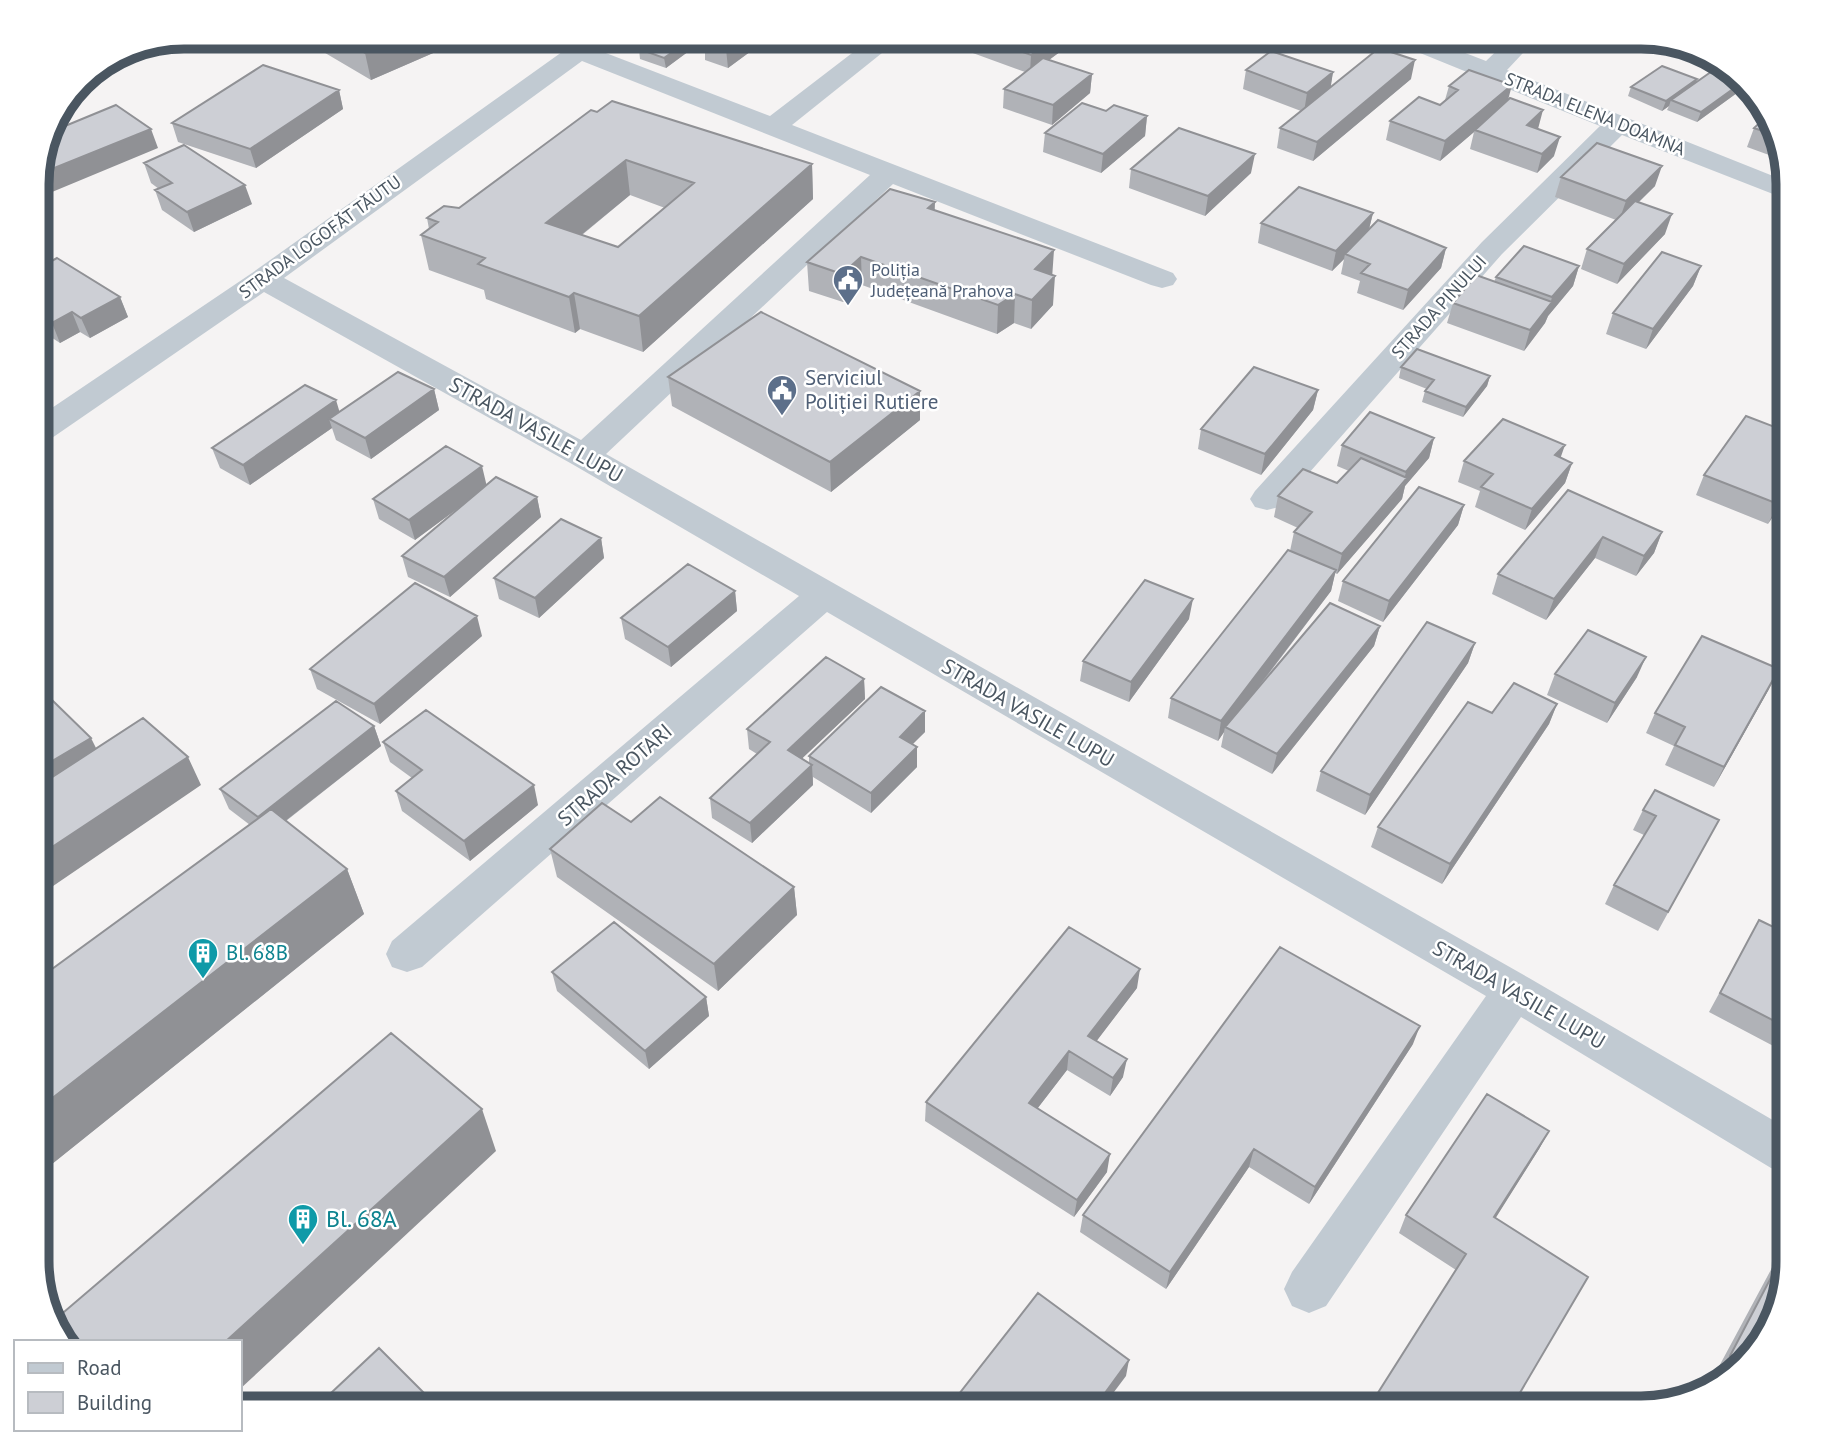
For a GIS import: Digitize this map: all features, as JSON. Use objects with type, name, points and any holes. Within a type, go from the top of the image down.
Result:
[{"type":"street","name":"STRADA LOGOFĂT TĂUTU","points":[[49,425],[263,279],[582,49]]},
{"type":"street","points":[[600,49],[773,127],[1162,279]]},
{"type":"street","points":[[773,127],[874,49]]},
{"type":"street","name":"STRADA ELENA DOAMNA","points":[[1432,49],[1776,187]]},
{"type":"street","points":[[1490,72],[1513,49]]},
{"type":"street","name":"STRADA PINULUI","points":[[1267,499],[1492,248],[1619,123]]},
{"type":"street","points":[[584,456],[888,173]]},
{"type":"street","name":"STRADA VASILE LUPU","points":[[263,279],[584,456],[1514,991],[1776,1146]]},
{"type":"street","name":"STRADA ROTARI","points":[[407,954],[824,595]]},
{"type":"street","points":[[1309,1289],[1514,991]]},
{"type":"building","points":[[358,49],[374,49],[365,53]]},
{"type":"building","points":[[639,49],[677,49],[664,58]]},
{"type":"building","points":[[1014,49],[1039,49],[1031,55]]},
{"type":"building","points":[[1378,49],[1415,60],[1317,142],[1280,128]]},
{"type":"building","points":[[1271,51],[1333,72],[1307,93],[1246,70]]},
{"type":"building","points":[[1043,58],[1092,74],[1053,105],[1004,89]]},
{"type":"building","points":[[263,65],[339,90],[250,149],[172,123]]},
{"type":"building","points":[[1662,66],[1697,79],[1666,101],[1631,87]]},
{"type":"building","points":[[1469,70],[1512,85],[1445,141],[1390,121],[1419,97],[1440,105],[1458,90],[1449,86]]},
{"type":"building","points":[[1713,70],[1735,87],[1701,112],[1671,100]]},
{"type":"building","points":[[1510,98],[1543,110],[1527,125],[1560,137],[1542,154],[1475,130]]},
{"type":"building","points":[[612,101],[812,164],[639,316],[574,293],[569,297],[478,264],[485,258],[421,235],[438,222],[427,218],[444,206],[459,208],[591,110],[597,112]],"holes":[[[626,160],[694,183],[618,247],[546,223]]]},
{"type":"building","points":[[1082,103],[1106,111],[1114,105],[1147,116],[1103,154],[1045,133]]},
{"type":"building","points":[[116,105],[151,129],[50,170],[61,128]]},
{"type":"building","points":[[1761,122],[1766,132],[1754,128]]},
{"type":"building","points":[[1179,128],[1255,154],[1208,196],[1131,169]]},
{"type":"building","points":[[1597,143],[1662,166],[1626,201],[1561,177]]},
{"type":"building","points":[[184,145],[245,185],[187,212],[155,190],[172,183],[144,163]]},
{"type":"building","points":[[1299,187],[1373,213],[1336,251],[1261,223]]},
{"type":"building","points":[[890,189],[935,202],[928,208],[1054,250],[1035,269],[1055,276],[1032,300],[1015,294],[998,305],[861,257],[842,274],[807,262]]},
{"type":"building","points":[[1635,201],[1672,214],[1624,264],[1587,249]]},
{"type":"building","points":[[1378,220],[1446,248],[1408,290],[1361,273],[1370,264],[1345,254]]},
{"type":"building","points":[[1524,246],[1579,266],[1552,297],[1496,277]]},
{"type":"building","points":[[1662,252],[1701,266],[1653,329],[1613,313]]},
{"type":"building","points":[[57,258],[120,297],[81,318],[72,312],[52,323],[49,321],[49,262]]},
{"type":"building","points":[[1476,275],[1552,302],[1530,330],[1453,303]]},
{"type":"building","points":[[761,312],[920,391],[830,462],[668,377]]},
{"type":"building","points":[[1417,349],[1490,376],[1466,407],[1425,391],[1434,380],[1401,367]]},
{"type":"building","points":[[1254,367],[1318,390],[1265,454],[1201,429]]},
{"type":"building","points":[[398,372],[434,389],[365,438],[329,419]]},
{"type":"building","points":[[305,385],[336,400],[243,465],[212,448]]},
{"type":"building","points":[[1370,412],[1434,438],[1406,472],[1342,445]]},
{"type":"building","points":[[1746,416],[1776,427],[1776,503],[1704,475]]},
{"type":"building","points":[[1503,419],[1565,445],[1555,455],[1572,463],[1532,509],[1481,487],[1493,474],[1464,461]]},
{"type":"building","points":[[446,446],[482,466],[409,520],[373,499]]},
{"type":"building","points":[[1361,458],[1407,478],[1342,554],[1294,532],[1312,512],[1278,496],[1303,469],[1337,483]]},
{"type":"building","points":[[496,477],[537,497],[444,577],[402,556]]},
{"type":"building","points":[[1419,487],[1464,505],[1389,601],[1343,581]]},
{"type":"building","points":[[1568,490],[1662,532],[1644,556],[1603,537],[1554,599],[1498,574]]},
{"type":"building","points":[[561,519],[601,538],[535,598],[494,578]]},
{"type":"building","points":[[1288,550],[1336,570],[1221,721],[1171,698]]},
{"type":"building","points":[[688,564],[735,591],[668,647],[621,618]]},
{"type":"building","points":[[1145,580],[1193,599],[1131,682],[1083,661]]},
{"type":"building","points":[[415,583],[477,616],[374,704],[310,669]]},
{"type":"building","points":[[1330,603],[1380,626],[1277,754],[1225,727]]},
{"type":"building","points":[[1427,622],[1475,643],[1370,795],[1321,771]]},
{"type":"building","points":[[1588,630],[1646,657],[1615,703],[1555,674]]},
{"type":"building","points":[[1702,636],[1776,668],[1776,674],[1724,767],[1675,745],[1685,727],[1655,713]]},
{"type":"building","points":[[826,657],[864,679],[788,750],[812,765],[750,823],[710,798],[770,742],[747,729]]},
{"type":"building","points":[[1514,683],[1557,704],[1450,864],[1378,827],[1468,702],[1492,713]]},
{"type":"building","points":[[881,687],[925,711],[900,737],[917,747],[871,793],[809,756]]},
{"type":"building","points":[[52,700],[91,738],[49,763],[49,702]]},
{"type":"building","points":[[336,701],[374,726],[258,817],[220,789]]},
{"type":"building","points":[[426,710],[534,785],[464,841],[396,791],[422,770],[383,742]]},
{"type":"building","points":[[143,718],[188,757],[49,849],[49,779]]},
{"type":"building","points":[[1655,790],[1719,820],[1668,912],[1614,885],[1656,816],[1643,810]]},
{"type":"building","points":[[660,797],[794,887],[714,964],[550,849],[602,803],[631,822]]},
{"type":"building","points":[[271,809],[347,869],[49,1101],[49,971]]},
{"type":"building","points":[[1759,920],[1776,928],[1776,1022],[1720,993]]},
{"type":"building","points":[[614,922],[706,997],[645,1051],[552,972]]},
{"type":"building","points":[[1069,927],[1140,969],[1088,1036],[1127,1059],[1113,1078],[1069,1051],[1029,1103],[1110,1154],[1077,1200],[926,1102]]},
{"type":"building","points":[[1280,947],[1420,1026],[1315,1187],[1254,1149],[1170,1272],[1083,1215]]},
{"type":"building","points":[[391,1033],[482,1109],[227,1340],[75,1340],[60,1315]]},
{"type":"building","points":[[1487,1094],[1549,1131],[1494,1217],[1588,1277],[1518,1396],[1376,1396],[1466,1254],[1406,1215]]},
{"type":"building","points":[[1776,1269],[1769,1305],[1758,1329],[1734,1359],[1730,1356]]},
{"type":"building","points":[[1038,1293],[1129,1360],[1103,1396],[957,1396]]},
{"type":"building","points":[[379,1348],[427,1396],[328,1396]]},
{"type":"place","name":"Poliția Județeană Prahova","points":[[848,307]]},
{"type":"place","name":"Serviciul Poliției Rutiere","points":[[782,417]]},
{"type":"place","name":"Bl. 68B","points":[[203,980]]},
{"type":"place","name":"Bl. 68A","points":[[303,1246]]}]
